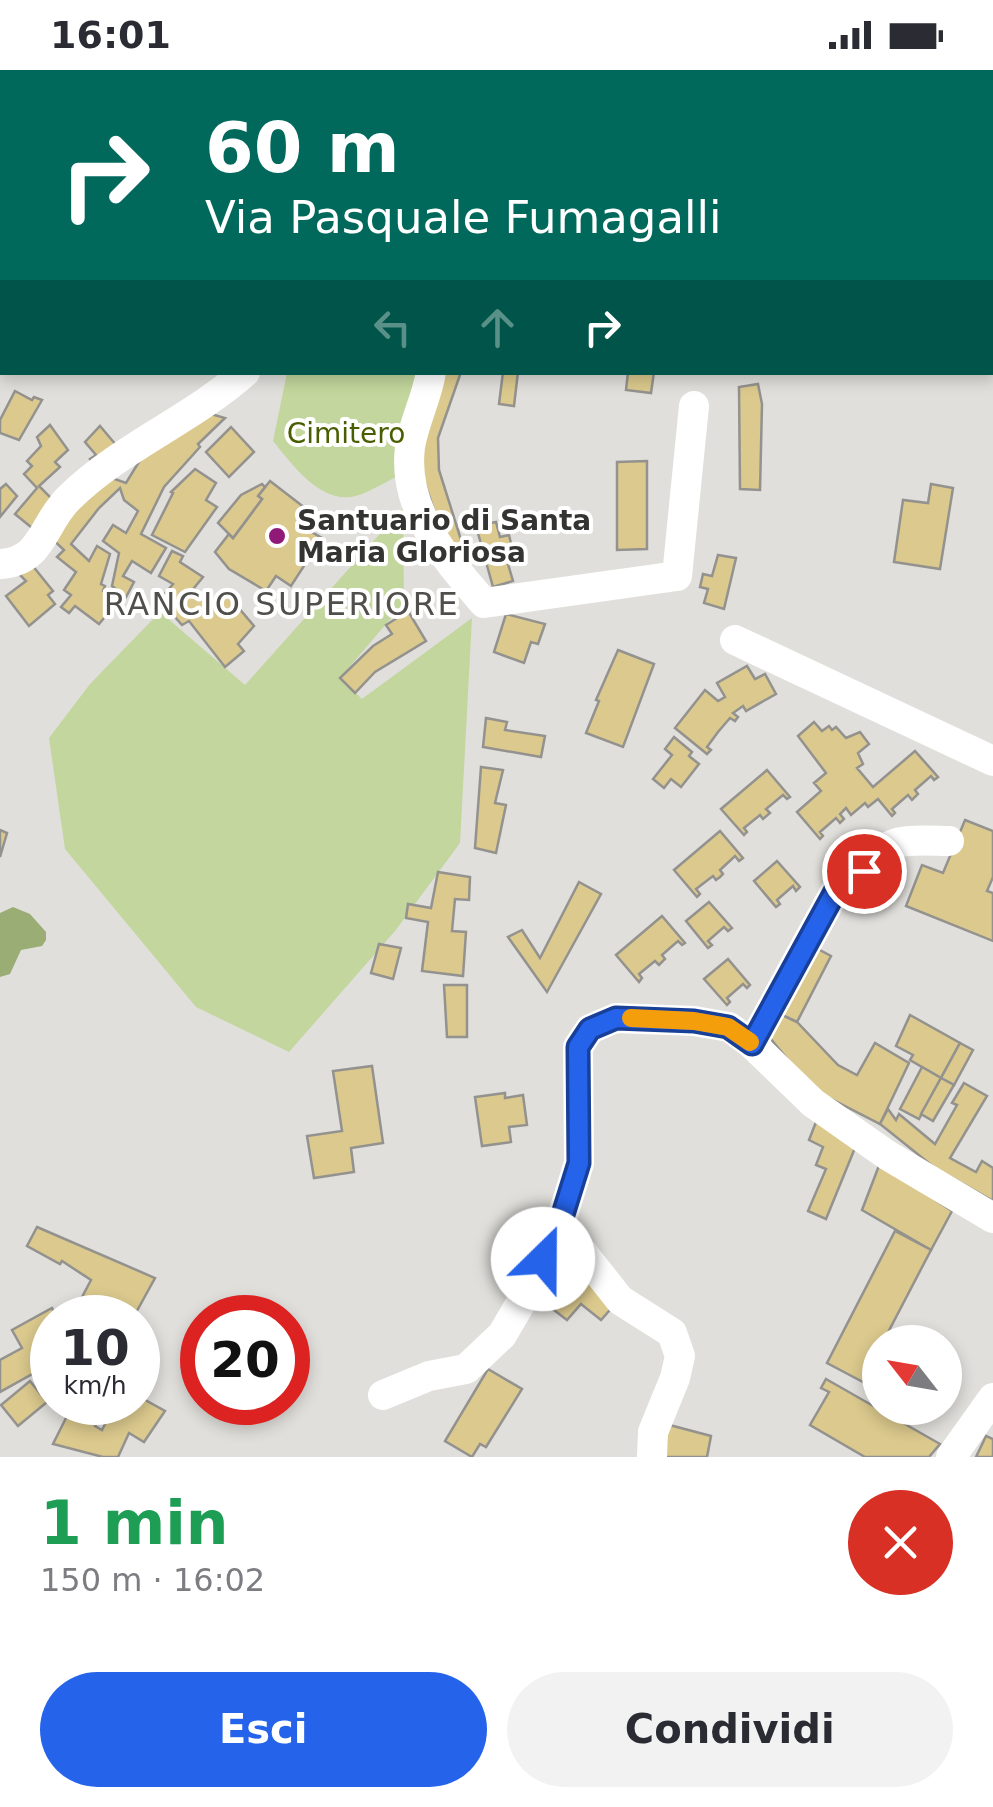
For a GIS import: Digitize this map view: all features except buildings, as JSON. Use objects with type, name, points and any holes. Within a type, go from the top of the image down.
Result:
[{"type":"street","points":[[0,564],[18,563],[37,547],[66,500],[88,482],[186,414],[212,402],[243,375]]},
{"type":"street","points":[[430,375],[410,452],[418,511],[434,542],[484,604],[676,576],[694,406]]},
{"type":"street","points":[[735,640],[993,761]]},
{"type":"street","points":[[752,1044],[842,879],[864,871],[884,848],[899,842],[948,840]]},
{"type":"street","points":[[383,1395],[430,1376],[466,1369],[502,1335],[560,1224],[579,1163],[578,1047],[590,1029],[616,1018],[694,1021],[728,1027],[752,1044],[813,1104],[993,1218]]},
{"type":"street","points":[[560,1224],[620,1300],[672,1333],[680,1356],[676,1378],[653,1432],[652,1457]]},
{"type":"street","points":[[951,1457],[993,1398]]},
{"type":"green space","name":"Cimitero","points":[[287,375],[422,375],[396,477],[368,491],[351,497],[327,493],[306,479],[273,441]]},
{"type":"green space","points":[[403,508],[404,603],[340,678],[362,699],[472,618],[460,843],[395,931],[289,1052],[196,1007],[65,849],[49,738],[90,684],[160,612],[245,685]]},
{"type":"green space","points":[[13,907],[30,914],[46,932],[46,940],[42,946],[21,950],[10,974],[0,977],[0,913]]},
{"type":"slow traffic","points":[[631,1018],[728,1027],[750,1042]]},
{"type":"place","name":"Santuario di Santa Maria Gloriosa","points":[[277,536]]},
{"type":"district","name":"RANCIO SUPERIORE","points":[[282,604]]},
{"type":"route","points":[[543,1259],[560,1224],[579,1163],[578,1047],[590,1029],[616,1018],[694,1021],[728,1027],[752,1044],[842,879],[864,871]]}]
